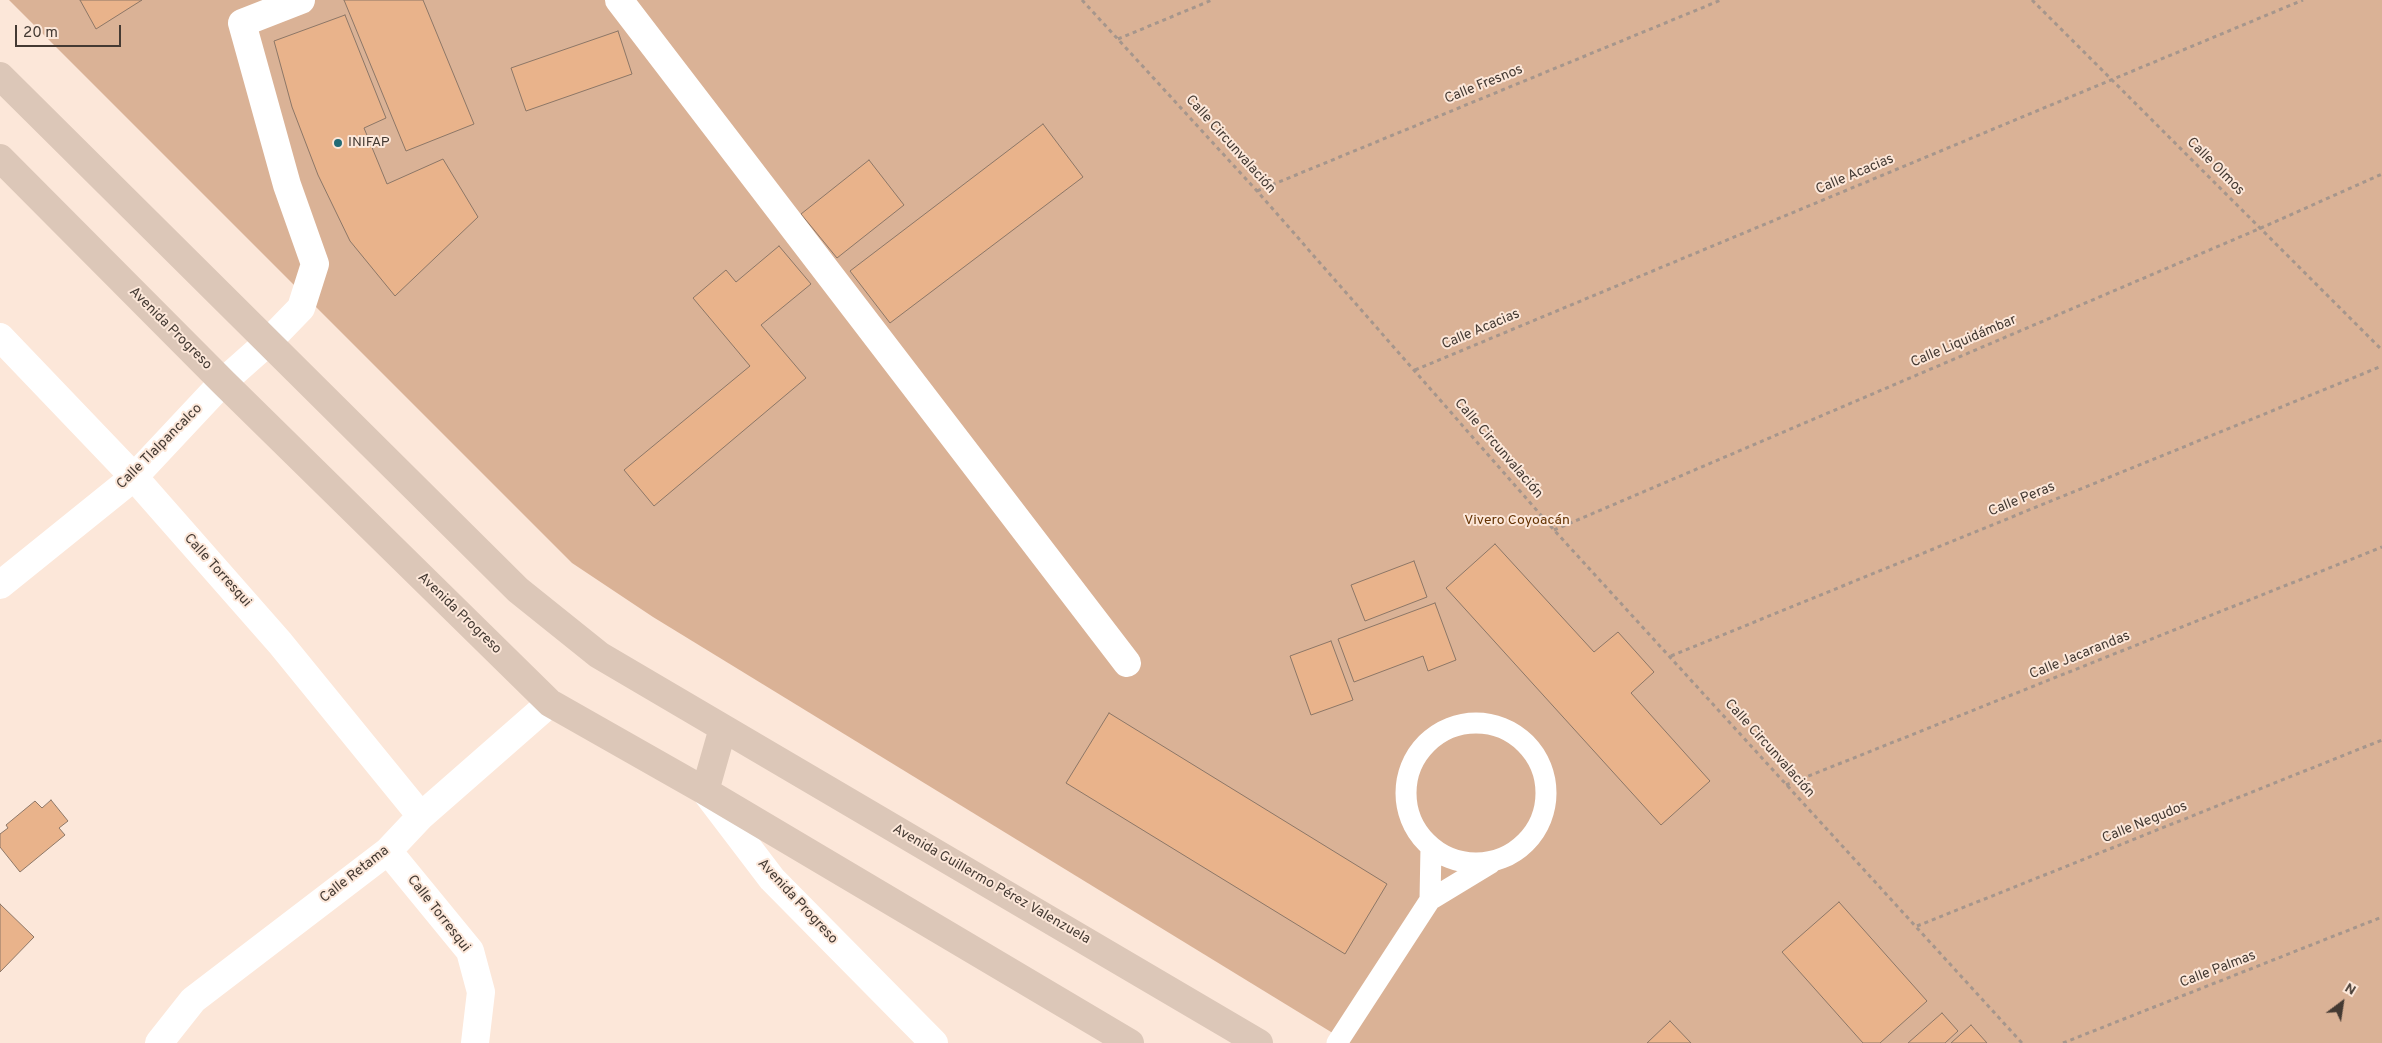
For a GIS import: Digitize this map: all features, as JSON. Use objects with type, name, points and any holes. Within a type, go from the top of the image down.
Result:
[{"type":"street","name":"Calle Tlalpancalco","points":[[0,585],[134,477],[223,382],[268,342],[301,308],[315,264],[287,186],[242,23],[301,0]]},
{"type":"street","points":[[619,0],[1127,663]]},
{"type":"street","points":[[0,76],[518,590],[599,655],[723,728],[705,791],[1130,1043]]},
{"type":"street","name":"Avenida Progreso","points":[[0,158],[223,382],[550,703],[705,791],[772,879],[934,1043]]},
{"type":"street","name":"Calle Torresqui","points":[[0,336],[134,477],[280,643],[421,816]]},
{"type":"street","name":"Calle Retama","points":[[159,1043],[193,1000],[388,851],[421,816],[550,703]]},
{"type":"street","name":"Avenida Guillermo Pérez Valenzuela","points":[[723,728],[1259,1043]]},
{"type":"street","name":"Calle Torresqui","points":[[388,851],[470,951],[481,992],[475,1043]]},
{"type":"lane","points":[[1336,1043],[1430,900],[1494,862],[1514,854],[1531,839],[1542,820],[1547,799],[1545,776],[1536,756],[1522,740],[1503,728],[1481,723],[1459,725],[1439,734],[1422,748],[1411,767],[1406,788],[1408,810],[1417,831],[1431,847],[1450,859],[1472,864],[1494,862]]},
{"type":"lane","points":[[1430,900],[1431,847]]},
{"type":"path","name":"Calle Circunvalación","points":[[1082,0],[1256,191],[1554,530],[1671,656],[1786,786],[1917,926],[2022,1043]]},
{"type":"path","points":[[1118,39],[1212,0]]},
{"type":"path","name":"Calle Fresnos","points":[[1256,191],[1721,0]]},
{"type":"path","name":"Calle Olmos","points":[[2032,0],[2382,350]]},
{"type":"path","name":"Calle Acacias","points":[[1415,370],[2303,0]]},
{"type":"path","name":"Calle Liquidámbar","points":[[1554,530],[2261,228],[2382,174]]},
{"type":"path","name":"Calle Peras","points":[[1671,656],[2382,366]]},
{"type":"path","name":"Calle Jacarandas","points":[[1786,786],[2382,547]]},
{"type":"path","name":"Calle Negudos","points":[[1917,926],[2382,740]]},
{"type":"path","name":"Calle Palmas","points":[[2063,1043],[2382,917]]},
{"type":"green space","name":"Vivero Coyoacán","points":[[9,0],[2382,0],[2382,1043],[1349,1043],[653,617],[572,563]]},
{"type":"building","points":[[80,0],[142,0],[96,29]]},
{"type":"building","points":[[344,0],[423,0],[474,124],[406,151]]},
{"type":"building","name":"INIFAP","points":[[345,15],[386,118],[364,128],[387,184],[443,159],[478,217],[395,296],[350,241],[318,175],[292,107],[274,41]]},
{"type":"building","points":[[618,31],[632,74],[526,111],[511,68]]},
{"type":"building","points":[[1043,124],[1083,177],[890,323],[850,271]]},
{"type":"building","points":[[869,160],[904,205],[837,258],[801,214]]},
{"type":"building","points":[[779,246],[811,284],[761,325],[806,378],[654,506],[624,470],[750,366],[693,298],[726,270],[736,282]]},
{"type":"building","points":[[1495,544],[1594,652],[1618,632],[1654,672],[1631,693],[1710,781],[1661,825],[1446,588]]},
{"type":"building","points":[[1414,561],[1427,597],[1365,621],[1351,585]]},
{"type":"building","points":[[1435,603],[1456,660],[1428,671],[1423,656],[1354,682],[1338,639]]},
{"type":"building","points":[[1331,641],[1353,700],[1311,715],[1290,656]]},
{"type":"building","points":[[1109,713],[1387,884],[1345,954],[1066,783]]},
{"type":"building","points":[[51,800],[68,821],[59,828],[65,835],[20,872],[0,847],[0,834],[8,828],[6,825],[35,801],[42,808]]},
{"type":"building","points":[[1839,902],[1927,1001],[1880,1043],[1863,1043],[1782,952]]},
{"type":"building","points":[[0,904],[34,937],[0,972]]},
{"type":"building","points":[[1942,1013],[1958,1031],[1945,1043],[1908,1043]]},
{"type":"building","points":[[1670,1021],[1691,1043],[1647,1043]]},
{"type":"building","points":[[1971,1025],[1987,1043],[1951,1043]]},
{"type":"place","name":"INIFAP","points":[[338,143]]}]
